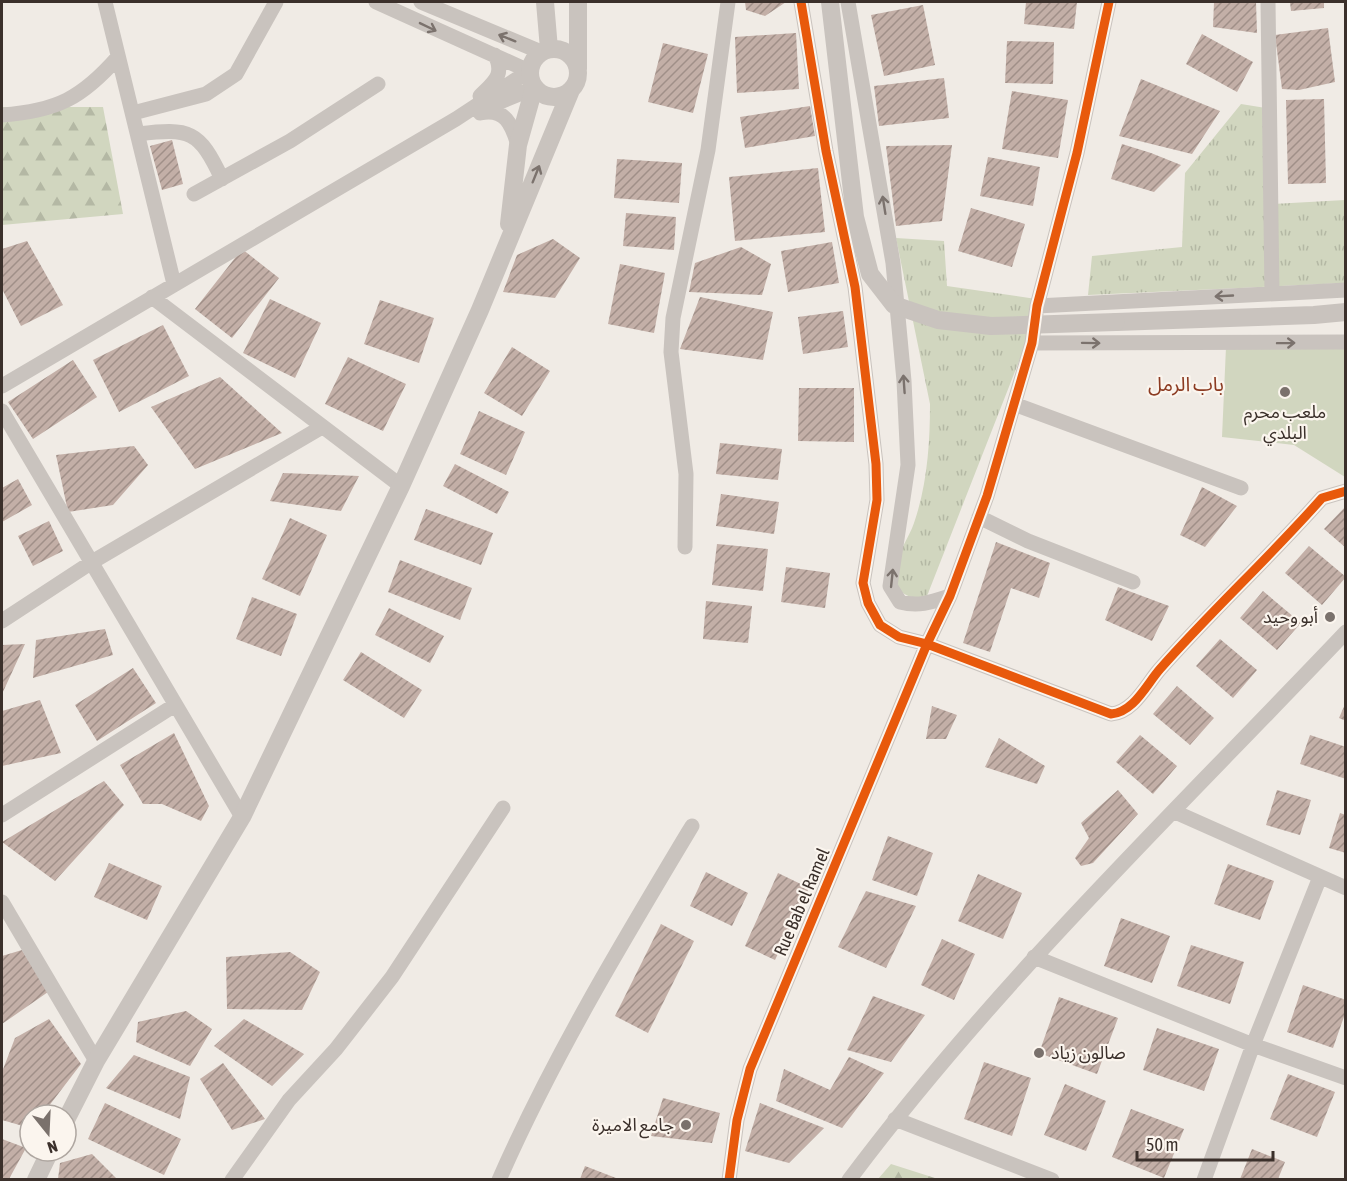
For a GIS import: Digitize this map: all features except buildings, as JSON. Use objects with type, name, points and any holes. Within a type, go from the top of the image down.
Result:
[{"type":"street","points":[[105,2],[174,284]]},
{"type":"street","points":[[133,113],[206,94],[236,74],[276,2]]},
{"type":"street","points":[[376,2],[463,43],[495,55],[532,80],[540,93],[556,97],[570,90]]},
{"type":"street","points":[[421,2],[545,50],[556,49],[570,55],[578,69]]},
{"type":"street","points":[[506,248],[518,145],[532,80],[531,64],[545,50],[545,2]]},
{"type":"street","points":[[75,1103],[96,1061],[242,817],[401,486],[506,248],[570,90],[575,84],[578,69],[578,2]]},
{"type":"street","points":[[686,547],[686,474],[671,352],[673,318],[708,150],[728,2]]},
{"type":"street","points":[[801,2],[826,151],[855,287],[876,464],[877,500],[863,583],[868,603],[880,625],[899,636],[927,644],[1111,714],[1123,712],[1160,669],[1322,498],[1346,491]]},
{"type":"street","points":[[830,2],[855,218],[870,274],[894,305],[938,320],[991,326],[1346,312]]},
{"type":"street","points":[[848,2],[893,263],[904,381],[908,465],[902,519],[890,586],[900,602],[913,605],[929,604],[950,596]]},
{"type":"street","name":"Rue Bab el Ramel","points":[[729,1179],[737,1120],[750,1069],[927,644],[950,596],[979,517],[1032,343],[1037,306],[1077,153],[1109,2]]},
{"type":"street","points":[[1268,2],[1272,293]]},
{"type":"street","points":[[456,119],[499,77],[501,66],[495,55]]},
{"type":"street","points":[[2,115],[55,107],[74,98],[95,83],[118,57]]},
{"type":"street","points":[[2,387],[456,119],[532,80]]},
{"type":"street","points":[[194,194],[290,141],[378,84]]},
{"type":"street","points":[[456,119],[486,112],[504,116],[513,126],[518,145]]},
{"type":"street","points":[[138,134],[170,130],[196,136],[209,151],[222,179]]},
{"type":"street","points":[[1037,306],[1346,290]]},
{"type":"street","points":[[152,297],[401,486]]},
{"type":"street","points":[[1314,315],[1346,317]]},
{"type":"street","points":[[1032,343],[1346,342]]},
{"type":"street","points":[[1014,404],[1241,488]]},
{"type":"street","points":[[2,411],[242,817]]},
{"type":"street","points":[[2,621],[92,562],[322,427]]},
{"type":"street","points":[[979,517],[1028,541],[1133,582]]},
{"type":"street","points":[[849,1179],[895,1119],[1034,957],[1346,632]]},
{"type":"street","points":[[2,815],[175,705]]},
{"type":"street","points":[[232,1179],[290,1100],[336,1049],[392,977],[503,808]]},
{"type":"street","points":[[1175,812],[1346,888]]},
{"type":"street","points":[[499,1179],[528,1113],[634,923],[692,826]]},
{"type":"street","points":[[1204,1179],[1252,1045],[1320,878]]},
{"type":"street","points":[[2,907],[96,1061]]},
{"type":"street","points":[[1034,957],[1252,1045],[1346,1078]]},
{"type":"street","points":[[895,1119],[1052,1179]]},
{"type":"street","points":[[36,1179],[44,1163]]},
{"type":"green space","points":[[1241,104],[1272,109],[1273,204],[1345,200],[1345,283],[1088,295],[1092,256],[1182,247],[1185,173]]},
{"type":"green space","points":[[2,107],[103,107],[123,214],[2,225]]},
{"type":"green space","points":[[896,238],[944,241],[947,286],[1043,300],[927,596],[921,597],[908,596],[903,593],[894,578],[897,559],[914,523],[922,494],[928,450],[930,404]]},
{"type":"green space","name":"ملعب محرم البلدي","points":[[1226,347],[1345,348],[1345,477],[1294,445],[1222,437]]},
{"type":"green space","points":[[891,1164],[938,1179],[878,1179]]},
{"type":"cycle path","points":[[801,2],[826,151],[855,287],[876,464],[877,500],[863,583],[868,603],[880,625],[899,637],[927,644],[1111,714],[1119,712],[1139,697],[1180,647],[1322,498],[1346,491]]},
{"type":"cycle path","points":[[729,1180],[737,1120],[750,1069],[927,644],[950,596],[987,496],[1032,343],[1037,306],[1077,153],[1109,2]]},
{"type":"place","name":"ملعب محرم البلدي","points":[[1285,392]]},
{"type":"place","name":"أبو وحيد","points":[[1330,617]]},
{"type":"place","name":"صالون زياد","points":[[1039,1053]]},
{"type":"place","name":"جامع الاميرة","points":[[686,1125]]},
{"type":"district","name":"باب الرمل","points":[[1186,384]]}]
